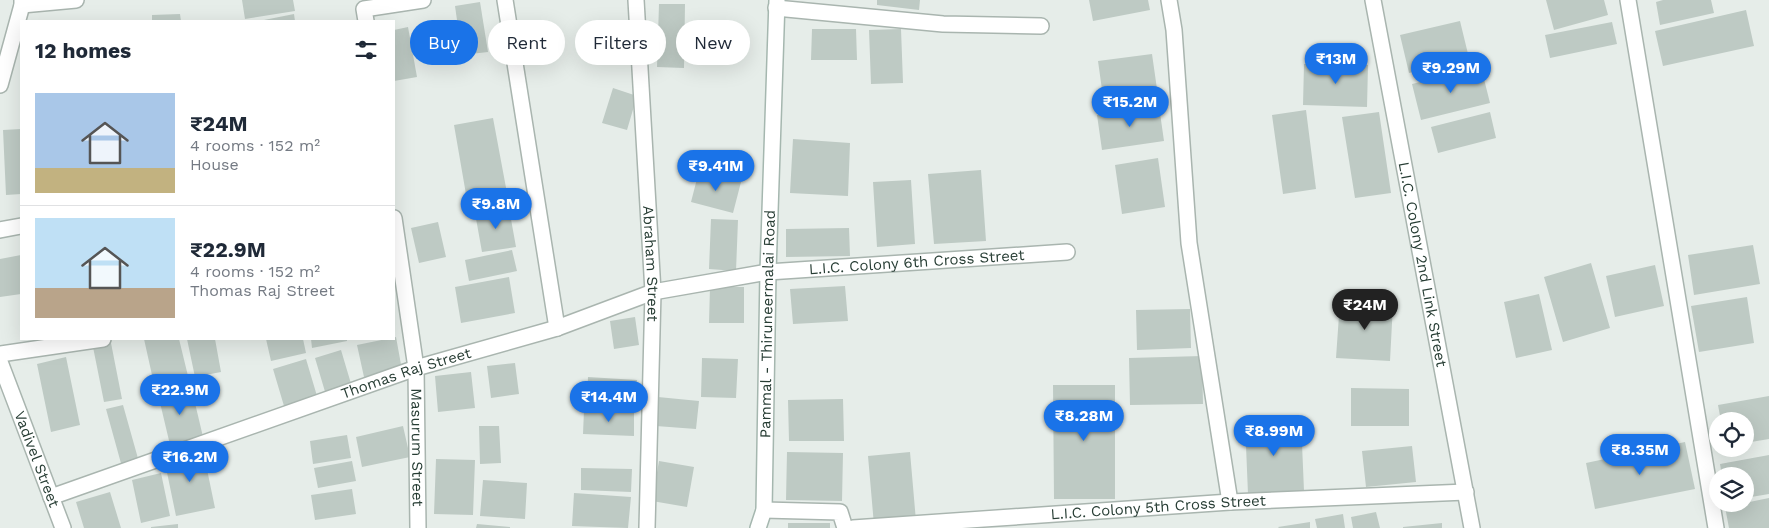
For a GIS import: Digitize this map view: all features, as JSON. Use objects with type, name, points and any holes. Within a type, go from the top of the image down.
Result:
[{"type":"street","points":[[0,85],[22,3],[76,0]]},
{"type":"street","points":[[365,15],[424,0]]},
{"type":"street","points":[[505,0],[557,328]]},
{"type":"street","name":"Abraham Street","points":[[636,0],[653,292],[647,528]]},
{"type":"street","points":[[1169,0],[1174,30],[1189,243],[1230,502]]},
{"type":"street","name":"L.I.C. Colony 2nd Link Street","points":[[1373,0],[1472,528]]},
{"type":"street","points":[[1628,0],[1716,528]]},
{"type":"street","points":[[776,4],[943,24],[1041,26]]},
{"type":"street","name":"Pammal - Thiruneermalai Road","points":[[758,528],[764,510],[768,272],[776,4]]},
{"type":"street","points":[[0,230],[20,226]]},
{"type":"street","name":"Masurum Street","points":[[395,233],[399,294],[416,368],[418,528]]},
{"type":"street","name":"L.I.C. Colony 6th Cross Street","points":[[768,272],[1067,252]]},
{"type":"street","name":"Thomas Raj Street","points":[[51,497],[416,368],[557,328],[653,292],[768,272]]},
{"type":"street","points":[[0,354],[96,340]]},
{"type":"street","name":"Vadivel Street","points":[[0,362],[63,528]]},
{"type":"street","name":"L.I.C. Colony 5th Cross Street","points":[[853,528],[1230,502],[1466,492]]},
{"type":"street","points":[[764,510],[840,512],[845,528]]},
{"type":"building","points":[[242,0],[293,0],[295,11],[245,19]]},
{"type":"building","points":[[877,0],[920,0],[919,10],[877,5]]},
{"type":"building","points":[[1089,0],[1148,0],[1150,10],[1093,21]]},
{"type":"building","points":[[1546,0],[1604,0],[1608,15],[1554,30]]},
{"type":"building","points":[[1663,0],[1711,0],[1714,13],[1660,25],[1656,2]]},
{"type":"building","points":[[480,2],[488,52],[478,53],[478,20],[457,20],[455,6]]},
{"type":"building","points":[[659,4],[685,4],[685,20],[676,20],[676,65],[684,65],[684,68],[657,67],[657,65],[666,65],[666,20],[658,20]]},
{"type":"building","points":[[1746,10],[1754,46],[1663,66],[1655,31]]},
{"type":"building","points":[[180,14],[181,20],[152,20],[152,15]]},
{"type":"building","points":[[294,14],[295,20],[264,20]]},
{"type":"building","points":[[1460,21],[1469,58],[1409,73],[1400,35]]},
{"type":"building","points":[[1612,22],[1617,44],[1550,58],[1545,35]]},
{"type":"building","points":[[408,27],[410,65],[415,65],[417,77],[395,81],[395,30]]},
{"type":"building","points":[[812,29],[856,29],[857,60],[811,60]]},
{"type":"building","points":[[901,29],[903,83],[871,84],[869,30]]},
{"type":"building","points":[[1152,54],[1158,96],[1104,104],[1098,61]]},
{"type":"building","points":[[1304,64],[1368,65],[1367,107],[1303,105]]},
{"type":"building","points":[[1481,67],[1490,103],[1421,120],[1412,84]]},
{"type":"building","points":[[613,88],[637,96],[627,130],[602,123]]},
{"type":"building","points":[[1159,106],[1164,141],[1102,150],[1097,115]]},
{"type":"building","points":[[1306,110],[1316,189],[1283,194],[1272,115]]},
{"type":"building","points":[[1379,112],[1391,193],[1355,198],[1342,117]]},
{"type":"building","points":[[1490,112],[1496,138],[1438,153],[1431,127]]},
{"type":"building","points":[[493,118],[507,193],[467,200],[454,125]]},
{"type":"building","points":[[20,129],[20,194],[6,195],[3,130]]},
{"type":"building","points":[[793,139],[850,143],[848,196],[790,193]]},
{"type":"building","points":[[1158,158],[1165,207],[1122,214],[1115,165]]},
{"type":"building","points":[[981,170],[986,241],[934,244],[928,174]]},
{"type":"building","points":[[699,171],[741,182],[733,213],[691,202]]},
{"type":"building","points":[[911,180],[915,244],[877,247],[873,182]]},
{"type":"building","points":[[509,208],[516,247],[482,252],[475,213]]},
{"type":"building","points":[[711,219],[738,220],[736,271],[709,269]]},
{"type":"building","points":[[438,222],[446,257],[419,263],[411,228]]},
{"type":"building","points":[[849,228],[850,256],[786,257],[786,229]]},
{"type":"building","points":[[1753,245],[1760,284],[1694,295],[1688,255]]},
{"type":"building","points":[[512,250],[517,271],[469,281],[465,260]]},
{"type":"building","points":[[20,255],[20,294],[0,297],[0,259]]},
{"type":"building","points":[[1591,263],[1610,328],[1563,342],[1544,277]]},
{"type":"building","points":[[1655,265],[1664,306],[1615,317],[1606,276]]},
{"type":"building","points":[[509,277],[515,313],[461,323],[455,287]]},
{"type":"building","points":[[845,286],[848,321],[793,324],[790,289]]},
{"type":"building","points":[[710,287],[744,287],[744,323],[709,323]]},
{"type":"building","points":[[1539,294],[1552,350],[1516,358],[1504,302]]},
{"type":"building","points":[[1747,297],[1754,343],[1699,352],[1691,306]]},
{"type":"building","points":[[1340,301],[1393,304],[1390,361],[1336,358]]},
{"type":"building","points":[[1190,309],[1191,348],[1137,350],[1136,310]]},
{"type":"building","points":[[635,317],[639,345],[614,349],[610,321]]},
{"type":"building","points":[[395,337],[402,370],[364,377],[357,345],[381,340],[395,340]]},
{"type":"building","points":[[144,340],[179,340],[188,376],[154,384]]},
{"type":"building","points":[[187,340],[215,340],[221,372],[195,377]]},
{"type":"building","points":[[266,340],[303,340],[306,353],[271,361]]},
{"type":"building","points":[[311,340],[347,340],[347,341],[312,348]]},
{"type":"building","points":[[111,343],[122,399],[104,402],[93,347]]},
{"type":"building","points":[[341,350],[352,387],[326,395],[315,358]]},
{"type":"building","points":[[1202,356],[1203,404],[1130,405],[1129,358]]},
{"type":"building","points":[[66,357],[80,425],[51,432],[37,364]]},
{"type":"building","points":[[702,358],[738,359],[736,398],[701,397]]},
{"type":"building","points":[[306,359],[317,396],[284,406],[273,369]]},
{"type":"building","points":[[515,363],[519,394],[491,398],[487,366]]},
{"type":"building","points":[[471,372],[475,408],[438,412],[435,376]]},
{"type":"building","points":[[588,377],[637,380],[635,405],[587,402]]},
{"type":"building","points":[[190,382],[204,441],[171,449],[157,390]]},
{"type":"building","points":[[1053,385],[1115,385],[1115,499],[1054,499]]},
{"type":"building","points":[[1351,388],[1409,389],[1409,426],[1351,426]]},
{"type":"building","points":[[1769,396],[1769,439],[1754,442],[1754,412],[1719,412],[1718,405]]},
{"type":"building","points":[[658,397],[699,401],[696,429],[656,426]]},
{"type":"building","points":[[843,399],[844,441],[789,441],[788,400]]},
{"type":"building","points":[[123,405],[139,462],[122,467],[106,409]]},
{"type":"building","points":[[584,410],[634,412],[634,436],[583,434]]},
{"type":"building","points":[[1301,420],[1304,491],[1248,494],[1245,422]]},
{"type":"building","points":[[403,426],[410,457],[362,467],[356,437]]},
{"type":"building","points":[[479,426],[499,426],[501,463],[480,464]]},
{"type":"building","points":[[347,435],[351,458],[313,464],[310,441]]},
{"type":"building","points":[[1685,442],[1695,489],[1595,509],[1586,463]]},
{"type":"building","points":[[1412,446],[1416,482],[1366,487],[1362,451]]},
{"type":"building","points":[[203,450],[215,508],[176,516],[164,458]]},
{"type":"building","points":[[787,452],[843,453],[842,501],[786,500]]},
{"type":"building","points":[[910,452],[916,521],[874,525],[868,456]]},
{"type":"building","points":[[1769,455],[1769,494],[1754,496],[1754,467],[1720,467],[1720,464]]},
{"type":"building","points":[[436,459],[475,460],[473,515],[434,514]]},
{"type":"building","points":[[352,461],[356,481],[318,488],[314,468]]},
{"type":"building","points":[[659,461],[694,467],[687,507],[652,501]]},
{"type":"building","points":[[581,468],[632,469],[631,492],[581,490]]},
{"type":"building","points":[[161,473],[170,516],[141,523],[132,480]]},
{"type":"building","points":[[483,480],[527,483],[525,519],[480,516]]},
{"type":"building","points":[[352,489],[356,514],[315,520],[311,495]]},
{"type":"building","points":[[110,492],[121,528],[84,528],[76,502]]},
{"type":"building","points":[[574,493],[631,497],[628,528],[572,526]]},
{"type":"building","points":[[1769,498],[1769,528],[1729,528],[1726,512],[1754,512],[1754,501]]},
{"type":"building","points":[[1376,512],[1380,528],[1353,528],[1351,517]]},
{"type":"building","points":[[1343,514],[1345,528],[1317,528],[1315,519]]},
{"type":"building","points":[[1310,522],[1310,528],[1278,527]]},
{"type":"building","points":[[788,523],[830,523],[830,528],[788,528]]},
{"type":"building","points":[[1442,523],[1442,528],[1403,528],[1403,527]]},
{"type":"building","points":[[178,524],[178,528],[151,528],[151,527]]},
{"type":"building","points":[[477,524],[510,527],[510,528],[476,528]]}]
